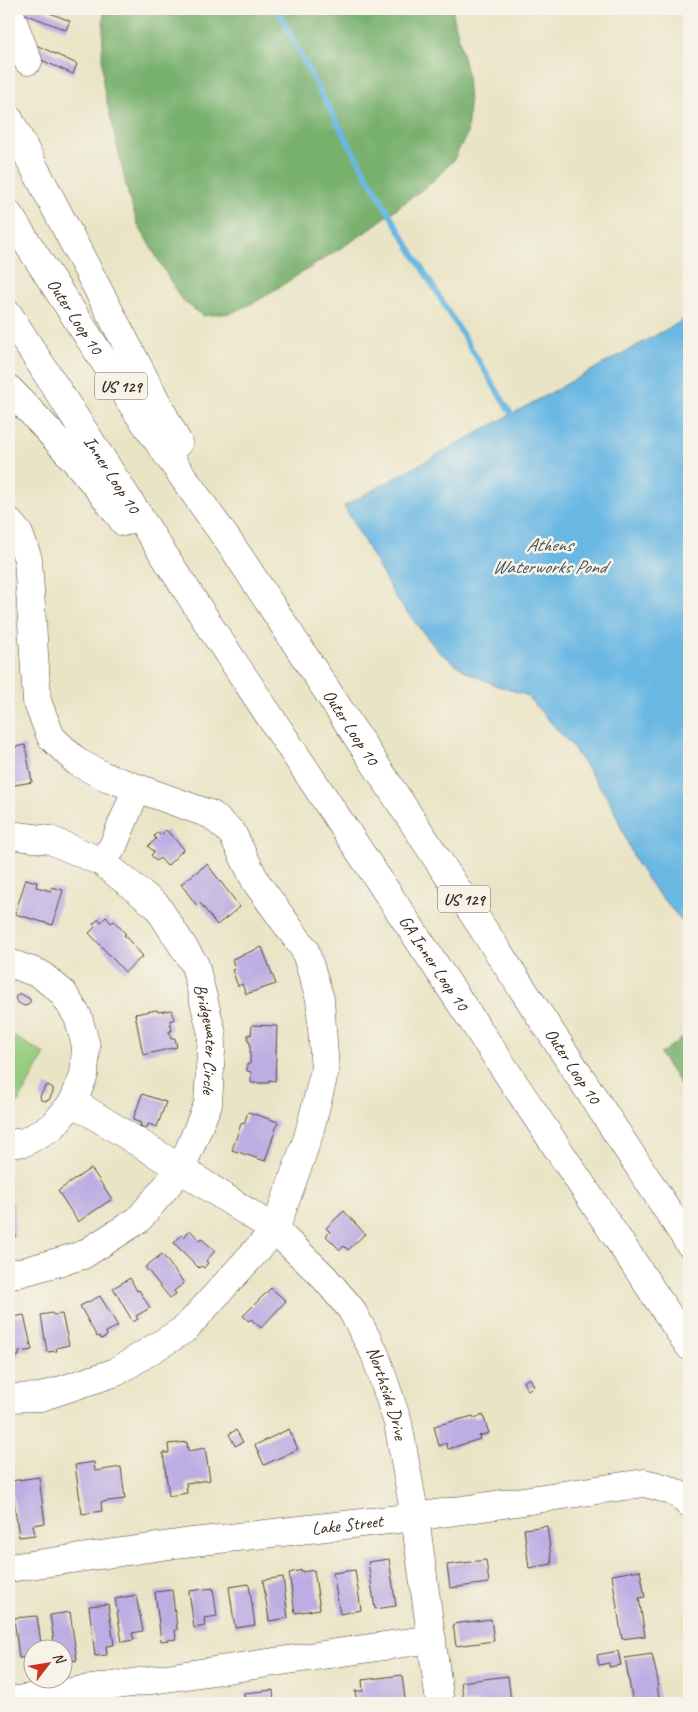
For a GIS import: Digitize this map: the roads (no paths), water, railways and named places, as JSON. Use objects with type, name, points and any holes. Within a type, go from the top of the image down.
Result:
[{"type":"main road","points":[[9,11],[28,61]]},
{"type":"main road","points":[[9,119],[153,398],[238,554]]},
{"type":"main road","name":"Outer Loop 10","points":[[9,215],[138,413],[238,554],[689,1243]]},
{"type":"main road","name":"Inner Loop 10","points":[[9,315],[215,634]]},
{"type":"main road","points":[[9,389],[80,464],[129,529],[215,634]]},
{"type":"main road","points":[[9,522],[19,534],[28,559],[37,701],[51,737],[76,762],[104,776],[212,815],[232,833],[256,882],[304,950],[320,999],[325,1070],[308,1137],[276,1230],[185,1329],[116,1372],[41,1397],[9,1398]]},
{"type":"main road","name":"GA Inner Loop 10","points":[[215,634],[689,1346]]},
{"type":"main road","points":[[102,862],[113,846],[136,788]]},
{"type":"main road","name":"Bridgewater Circle","points":[[9,835],[50,840],[102,862],[157,906],[195,966],[212,1034],[208,1104],[181,1169],[138,1220],[83,1255],[19,1273],[9,1273]]},
{"type":"main road","points":[[9,963],[40,974],[63,993],[78,1017],[86,1046],[84,1075],[73,1102],[53,1126],[25,1142],[9,1144]]},
{"type":"main road","name":"Northside Drive","points":[[73,1102],[276,1230],[323,1276],[350,1308],[375,1354],[398,1423],[415,1517],[440,1703]]},
{"type":"main road","name":"Lake Street","points":[[9,1568],[184,1543],[415,1517],[644,1483],[665,1488],[687,1500]]},
{"type":"main road","points":[[9,1701],[432,1639]]},
{"type":"water","name":"Athens Waterworks Pond","points":[[689,317],[689,929],[654,889],[636,863],[611,803],[571,745],[526,695],[495,685],[465,671],[438,651],[397,600],[344,506]]},
{"type":"waterway","points":[[277,9],[360,164],[512,415]]}]
